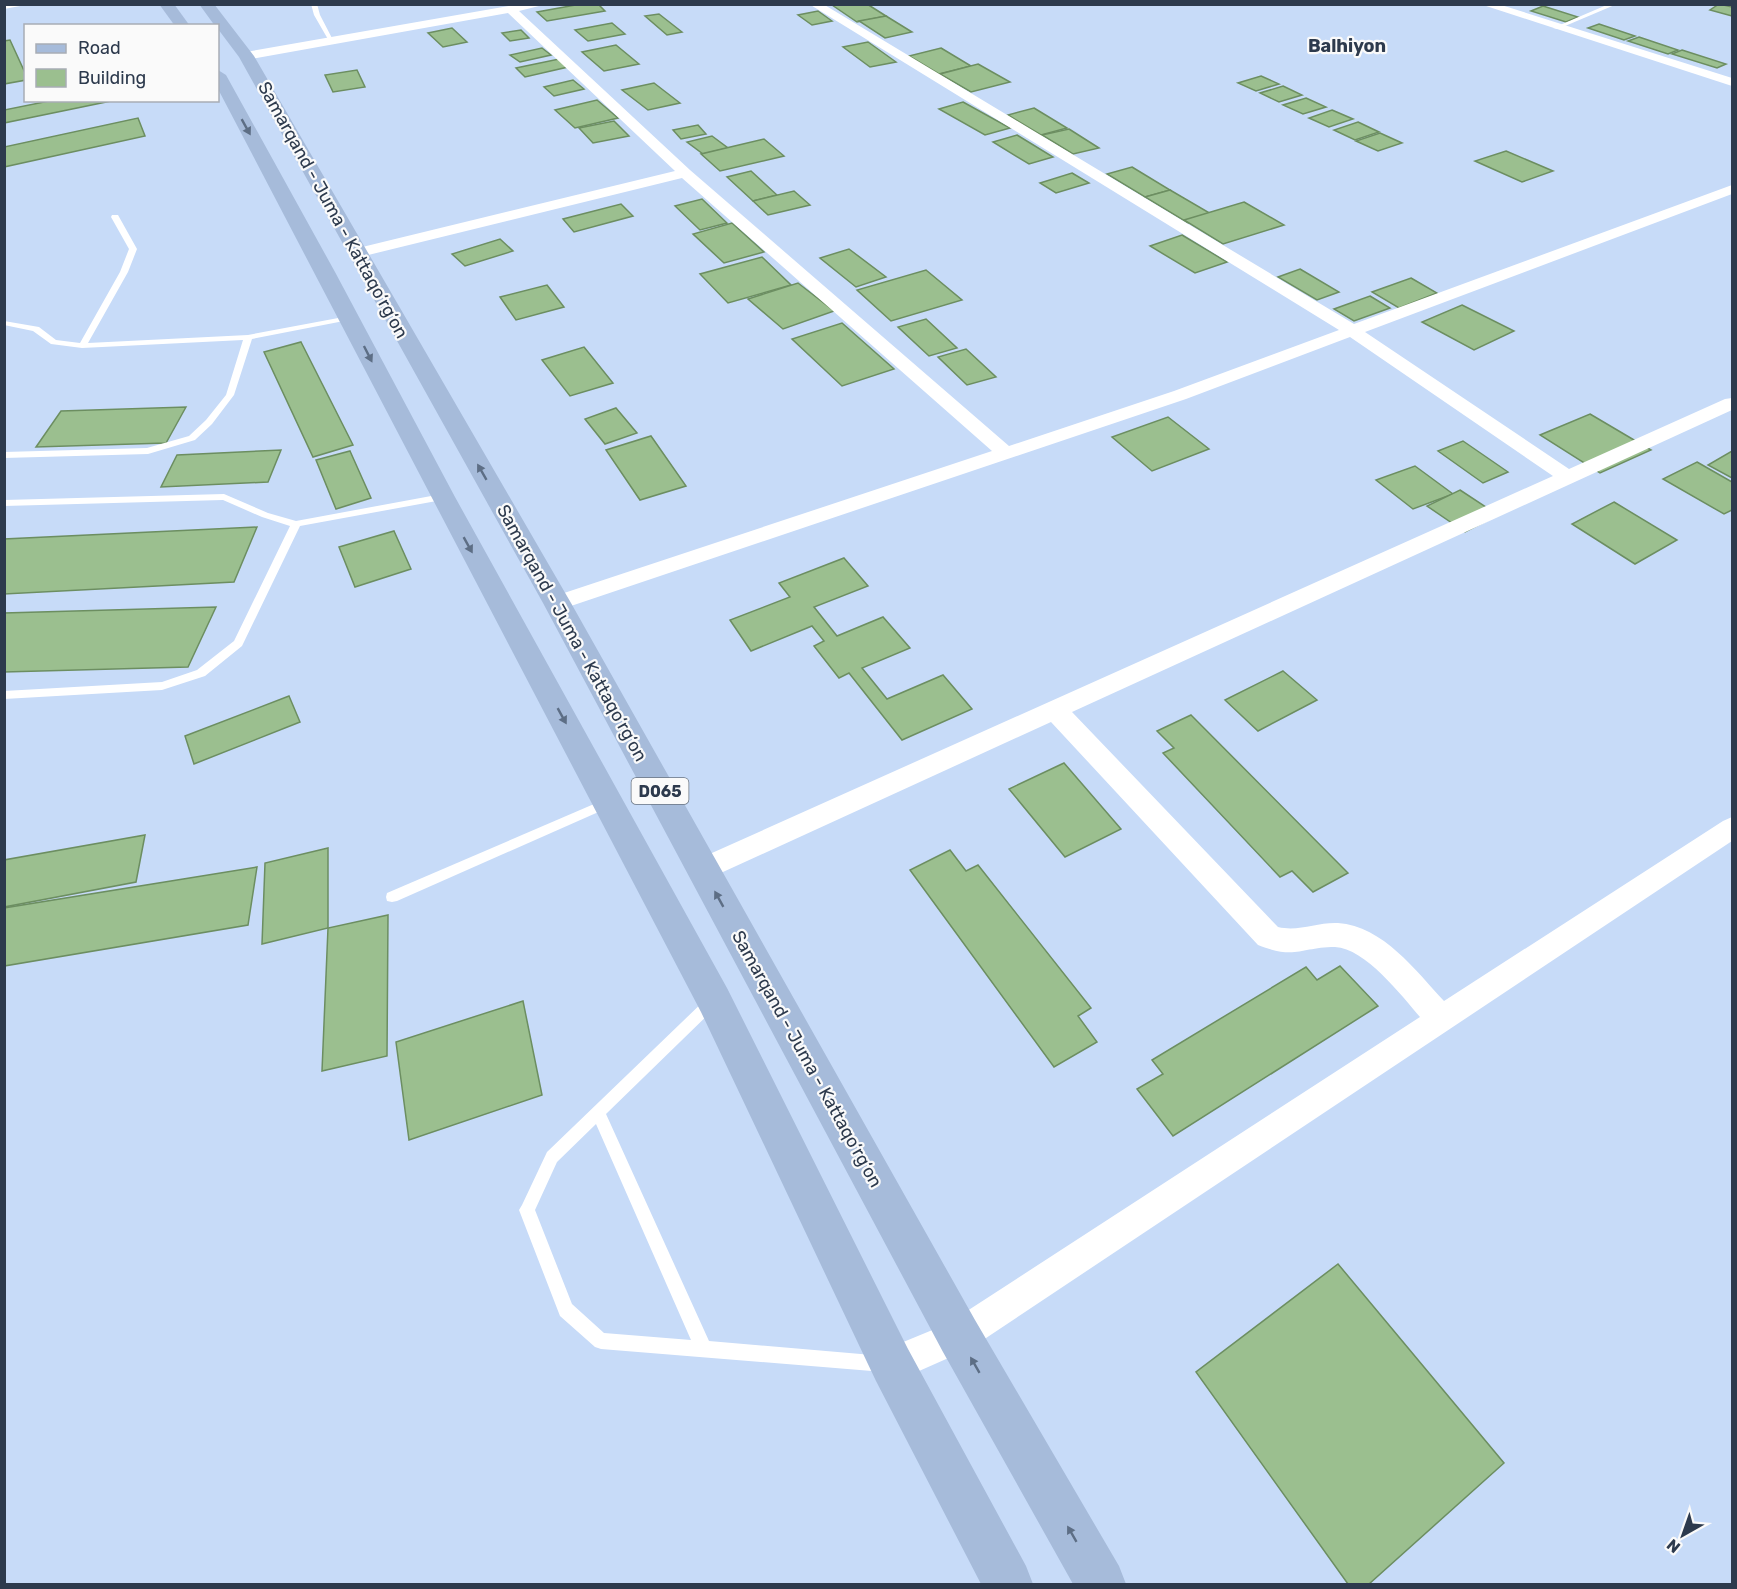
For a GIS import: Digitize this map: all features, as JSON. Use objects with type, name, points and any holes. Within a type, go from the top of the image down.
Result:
[{"type":"main road","points":[[166,4],[181,24]]},
{"type":"main road","name":"Samarqand - Juma - Kattaqo‘rg‘on","points":[[206,4],[246,56],[556,603],[959,1336],[1101,1584]]},
{"type":"main road","name":"Samarqand - Juma - Kattaqo‘rg‘on","points":[[219,77],[442,497],[609,802],[714,1000],[892,1365],[1008,1584]]},
{"type":"street","points":[[246,56],[542,4]]},
{"type":"street","points":[[814,4],[1351,330],[1569,478]]},
{"type":"street","points":[[1485,4],[1732,82]]},
{"type":"street","points":[[511,10],[685,173],[1006,453]]},
{"type":"street","points":[[356,252],[685,173]]},
{"type":"street","points":[[556,603],[1180,395],[1732,189]]},
{"type":"street","points":[[703,869],[1732,403]]},
{"type":"street","points":[[1055,710],[1268,936],[1278,941],[1298,941],[1338,934],[1359,942],[1378,954],[1441,1019]]},
{"type":"street","points":[[892,1365],[959,1336],[1732,828]]},
{"type":"lane","points":[[4,7],[21,4]]},
{"type":"lane","points":[[314,4],[317,15],[332,41]]},
{"type":"lane","points":[[1556,28],[1615,4]]},
{"type":"lane","points":[[82,346],[124,272],[133,249],[115,217]]},
{"type":"lane","points":[[4,323],[36,329],[54,342],[82,346],[248,337],[349,318]]},
{"type":"lane","points":[[4,455],[148,452],[192,438],[209,422],[230,394],[248,337]]},
{"type":"lane","points":[[4,503],[224,497],[265,515],[296,524],[442,497]]},
{"type":"lane","points":[[4,695],[162,687],[201,673],[238,643],[296,524]]},
{"type":"lane","points":[[392,897],[609,802]]},
{"type":"lane","points":[[714,1000],[552,1157],[527,1210],[566,1310],[601,1341],[892,1365]]},
{"type":"lane","points":[[598,1112],[704,1350]]},
{"type":"building","points":[[581,4],[598,4],[605,11],[547,21],[537,12]]},
{"type":"building","points":[[867,4],[886,16],[857,22],[832,5]]},
{"type":"building","points":[[1719,4],[1732,7],[1732,16],[1710,10]]},
{"type":"building","points":[[1543,6],[1578,17],[1566,22],[1531,11]]},
{"type":"building","points":[[818,11],[832,21],[812,25],[798,15]]},
{"type":"building","points":[[659,14],[682,32],[667,35],[645,16]]},
{"type":"building","points":[[886,16],[912,32],[885,38],[859,21]]},
{"type":"building","points":[[612,23],[625,34],[588,41],[575,30]]},
{"type":"building","points":[[1599,24],[1635,36],[1624,40],[1588,28]]},
{"type":"building","points":[[452,28],[467,42],[443,47],[428,33]]},
{"type":"building","points":[[521,30],[529,38],[510,41],[502,33]]},
{"type":"building","points":[[1639,37],[1678,50],[1668,54],[1628,41]]},
{"type":"building","points":[[10,40],[24,71],[24,80],[4,84],[4,41]]},
{"type":"building","points":[[868,42],[896,62],[870,67],[843,47]]},
{"type":"building","points":[[616,45],[639,64],[604,71],[582,52]]},
{"type":"building","points":[[542,48],[551,55],[520,62],[510,55]]},
{"type":"building","points":[[941,48],[971,66],[939,74],[909,56]]},
{"type":"building","points":[[1682,50],[1726,64],[1717,68],[1672,54]]},
{"type":"building","points":[[559,59],[568,67],[525,77],[516,68]]},
{"type":"building","points":[[978,64],[1010,82],[971,92],[940,74]]},
{"type":"building","points":[[357,70],[365,87],[333,92],[325,75]]},
{"type":"building","points":[[1261,76],[1279,84],[1256,91],[1238,83]]},
{"type":"building","points":[[573,80],[584,89],[554,96],[544,87]]},
{"type":"building","points":[[654,83],[680,103],[648,110],[622,90]]},
{"type":"building","points":[[1283,86],[1302,95],[1279,102],[1260,93]]},
{"type":"building","points":[[1306,98],[1326,107],[1303,114],[1283,105]]},
{"type":"building","points":[[597,100],[618,118],[575,128],[555,110]]},
{"type":"building","points":[[44,102],[106,102],[4,123],[4,110]]},
{"type":"building","points":[[963,102],[1010,128],[985,135],[939,109]]},
{"type":"building","points":[[1034,108],[1067,128],[1041,135],[1008,115]]},
{"type":"building","points":[[1332,110],[1353,119],[1329,127],[1309,118]]},
{"type":"building","points":[[138,118],[145,136],[4,167],[4,147]]},
{"type":"building","points":[[614,121],[629,136],[593,143],[579,128]]},
{"type":"building","points":[[1358,122],[1379,132],[1355,140],[1334,130]]},
{"type":"building","points":[[698,125],[706,134],[681,139],[673,130]]},
{"type":"building","points":[[1069,129],[1099,148],[1073,154],[1042,135]]},
{"type":"building","points":[[1380,133],[1402,143],[1378,151],[1356,141]]},
{"type":"building","points":[[1017,135],[1053,157],[1029,164],[993,142]]},
{"type":"building","points":[[712,136],[728,148],[703,154],[687,142]]},
{"type":"building","points":[[764,139],[784,156],[720,171],[701,154]]},
{"type":"building","points":[[1506,151],[1553,171],[1522,182],[1475,161]]},
{"type":"building","points":[[1132,167],[1170,190],[1145,197],[1107,174]]},
{"type":"building","points":[[751,171],[777,195],[753,201],[727,177]]},
{"type":"building","points":[[1072,173],[1089,183],[1056,193],[1040,183]]},
{"type":"building","points":[[1170,190],[1213,215],[1188,223],[1145,197]]},
{"type":"building","points":[[794,191],[810,205],[768,215],[753,201]]},
{"type":"building","points":[[702,199],[727,223],[700,230],[675,206]]},
{"type":"building","points":[[1244,202],[1284,225],[1223,244],[1184,220]]},
{"type":"building","points":[[621,204],[633,216],[574,232],[563,219]]},
{"type":"building","points":[[732,223],[764,252],[724,263],[693,234]]},
{"type":"building","points":[[1182,235],[1227,262],[1195,273],[1150,246]]},
{"type":"building","points":[[500,239],[513,251],[465,266],[452,254]]},
{"type":"building","points":[[849,249],[886,277],[856,287],[820,258]]},
{"type":"building","points":[[762,257],[791,285],[728,303],[700,274]]},
{"type":"building","points":[[1300,269],[1339,292],[1317,300],[1278,277]]},
{"type":"building","points":[[926,270],[962,300],[891,321],[857,290]]},
{"type":"building","points":[[1411,278],[1437,293],[1399,308],[1372,292]]},
{"type":"building","points":[[798,283],[834,311],[783,329],[748,299]]},
{"type":"building","points":[[547,285],[564,307],[516,320],[500,297]]},
{"type":"building","points":[[1370,296],[1390,308],[1354,321],[1334,309]]},
{"type":"building","points":[[1462,305],[1514,331],[1474,350],[1422,322]]},
{"type":"building","points":[[926,319],[957,348],[929,356],[898,327]]},
{"type":"building","points":[[842,323],[894,369],[842,386],[792,339]]},
{"type":"building","points":[[301,342],[353,445],[313,457],[264,352]]},
{"type":"building","points":[[584,347],[613,383],[570,396],[542,360]]},
{"type":"building","points":[[966,349],[996,377],[967,385],[938,357]]},
{"type":"building","points":[[186,407],[166,443],[36,447],[61,411]]},
{"type":"building","points":[[616,408],[637,433],[605,444],[585,419]]},
{"type":"building","points":[[1590,414],[1651,450],[1600,473],[1540,435]]},
{"type":"building","points":[[1168,417],[1209,449],[1152,471],[1112,437]]},
{"type":"building","points":[[651,436],[686,486],[640,500],[606,450]]},
{"type":"building","points":[[1463,441],[1508,472],[1483,483],[1438,451]]},
{"type":"building","points":[[281,450],[268,482],[161,487],[177,455]]},
{"type":"building","points":[[350,451],[371,498],[336,509],[316,460]]},
{"type":"building","points":[[1732,451],[1732,478],[1708,465]]},
{"type":"building","points":[[1697,462],[1732,482],[1732,510],[1724,514],[1663,479]]},
{"type":"building","points":[[1415,466],[1453,494],[1413,509],[1376,480]]},
{"type":"building","points":[[1460,490],[1498,515],[1465,532],[1427,506]]},
{"type":"building","points":[[1614,502],[1677,540],[1635,564],[1572,524]]},
{"type":"building","points":[[257,527],[234,582],[4,594],[4,539]]},
{"type":"building","points":[[394,531],[411,569],[355,587],[339,547]]},
{"type":"building","points":[[844,558],[868,586],[814,607],[837,636],[883,617],[910,648],[862,668],[887,699],[943,675],[972,709],[902,740],[849,673],[839,678],[814,646],[824,641],[812,626],[751,651],[730,620],[790,597],[779,583]]},
{"type":"building","points":[[216,607],[188,667],[4,672],[4,613]]},
{"type":"building","points":[[1283,671],[1317,700],[1258,731],[1225,700]]},
{"type":"building","points":[[289,696],[300,722],[194,764],[185,736]]},
{"type":"building","points":[[1191,715],[1348,873],[1313,892],[1292,871],[1280,877],[1163,753],[1174,748],[1157,731]]},
{"type":"building","points":[[1064,763],[1121,829],[1065,857],[1009,789]]},
{"type":"building","points":[[145,835],[136,882],[4,907],[4,860]]},
{"type":"building","points":[[328,848],[328,928],[262,944],[265,863]]},
{"type":"building","points":[[950,850],[966,871],[978,865],[1091,1008],[1078,1016],[1097,1042],[1054,1067],[910,870]]},
{"type":"building","points":[[257,867],[248,925],[4,966],[4,908]]},
{"type":"building","points":[[388,915],[387,1056],[322,1071],[328,928]]},
{"type":"building","points":[[1340,966],[1378,1006],[1173,1136],[1137,1089],[1163,1074],[1152,1060],[1306,967],[1317,980]]},
{"type":"building","points":[[523,1001],[542,1095],[409,1140],[396,1042]]},
{"type":"building","points":[[1338,1264],[1504,1463],[1369,1584],[1348,1584],[1196,1372]]},
{"type":"district","name":"Balhiyon","points":[[1347,46]]}]
